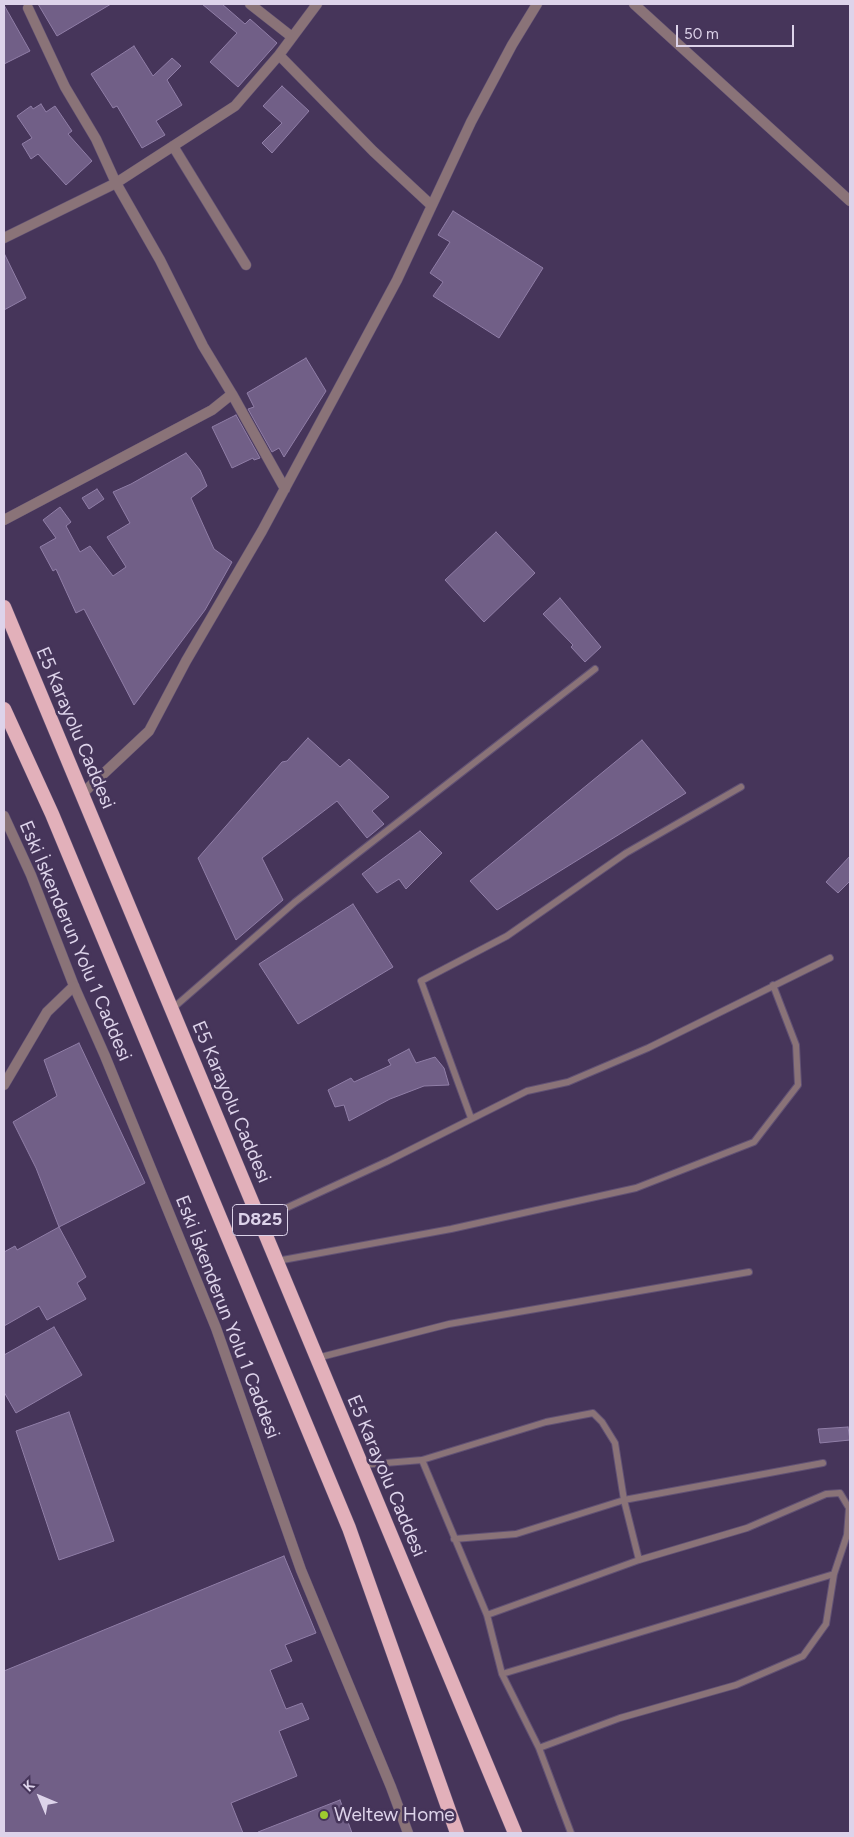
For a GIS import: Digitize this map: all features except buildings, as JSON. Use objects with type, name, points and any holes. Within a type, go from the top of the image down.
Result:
[{"type":"highway","name":"E5 Karayolu Caddesi","points":[[4,607],[515,1833]]},
{"type":"highway","name":"D825","points":[[4,709],[52,814],[349,1528],[458,1833]]},
{"type":"street","points":[[250,4],[292,38]]},
{"type":"street","points":[[4,238],[116,183],[235,106],[279,55],[317,4]]},
{"type":"street","points":[[83,793],[149,731],[186,661],[285,490],[398,280],[432,205],[512,45],[538,4]]},
{"type":"street","points":[[634,4],[850,200]]},
{"type":"street","points":[[28,8],[65,87],[96,139],[116,183],[160,260],[203,346],[285,490]]},
{"type":"street","points":[[279,55],[373,151],[432,205]]},
{"type":"street","points":[[174,146],[246,265]]},
{"type":"street","points":[[4,520],[212,410],[232,394]]},
{"type":"street","name":"Eski İskenderun Yolu 1 Caddesi","points":[[4,816],[31,875],[74,986],[105,1056],[216,1328],[301,1570],[391,1787],[408,1833]]},
{"type":"street","points":[[4,1085],[47,1012],[74,986]]},
{"type":"lane","points":[[172,1008],[295,902],[595,669]]},
{"type":"lane","points":[[471,1118],[421,981],[507,936],[626,853],[741,787]]},
{"type":"lane","points":[[260,1220],[388,1161],[527,1091],[568,1082],[648,1048],[830,958]]},
{"type":"lane","points":[[277,1260],[451,1229],[636,1188],[754,1142],[798,1085],[796,1045],[773,986]]},
{"type":"lane","points":[[317,1358],[449,1324],[749,1272]]},
{"type":"lane","points":[[361,1465],[422,1460],[546,1422],[593,1414],[602,1422],[615,1443],[624,1500],[639,1560]]},
{"type":"lane","points":[[422,1460],[487,1615],[502,1674],[539,1748],[571,1833]]},
{"type":"lane","points":[[454,1539],[516,1534],[624,1500],[823,1463]]},
{"type":"lane","points":[[487,1615],[639,1560],[747,1528],[826,1494],[840,1493],[849,1508],[847,1534],[834,1574],[826,1624],[803,1656],[736,1685],[620,1718],[539,1748]]},
{"type":"lane","points":[[502,1674],[834,1574]]},
{"type":"place","name":"Weltew Home","points":[[324,1815]]}]
